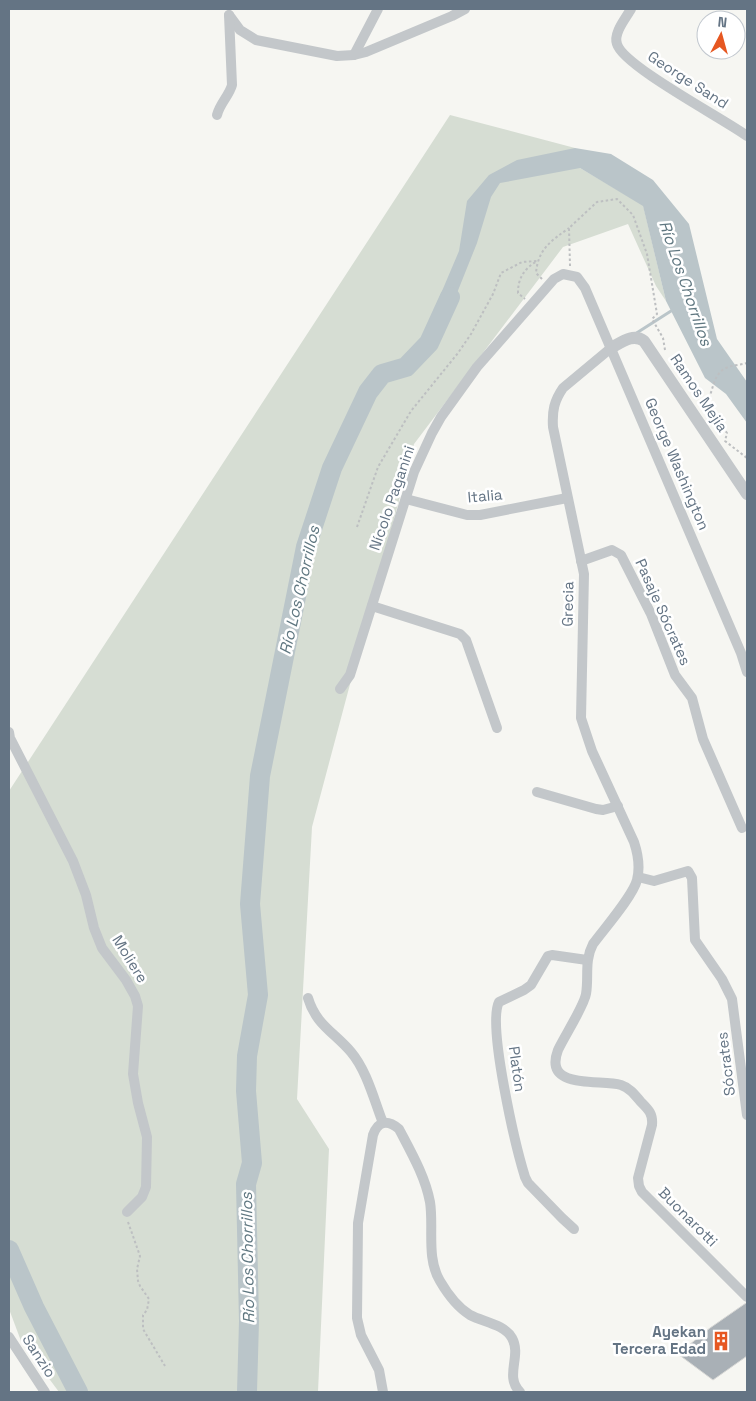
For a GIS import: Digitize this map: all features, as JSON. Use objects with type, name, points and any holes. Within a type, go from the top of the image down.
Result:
[{"type":"street","points":[[354,56],[378,9]]},
{"type":"street","points":[[229,12],[240,30],[256,40],[337,56],[354,56],[444,20],[465,9]]},
{"type":"street","name":"George Sand","points":[[631,9],[618,31],[617,44],[627,58],[682,96],[747,136]]},
{"type":"street","points":[[217,114],[221,103],[232,85],[229,12]]},
{"type":"street","name":"Nícolo Paganini","points":[[340,689],[350,675],[414,472],[432,433],[477,367],[548,286],[563,274],[571,275]]},
{"type":"street","name":"George Washington","points":[[571,275],[580,280],[586,288],[741,653],[747,672]]},
{"type":"street","name":"Ramos Mejía","points":[[611,348],[628,338],[640,338],[644,342],[747,494]]},
{"type":"street","name":"Grecia","points":[[611,348],[563,388],[554,403],[552,412],[553,427],[581,561],[584,586],[581,718],[592,751],[638,852],[638,877]]},
{"type":"street","name":"Italia","points":[[406,499],[467,515],[480,515],[567,498]]},
{"type":"street","name":"Pasaje Sócrates","points":[[581,561],[612,550],[622,555],[650,614],[675,675],[692,698],[703,739],[742,828]]},
{"type":"street","points":[[372,606],[460,634],[466,640],[497,728]]},
{"type":"street","name":"Moliere","points":[[9,732],[10,738],[73,861],[86,895],[94,928],[102,948],[126,980],[138,1006],[133,1074],[147,1138],[146,1187],[142,1198],[127,1212]]},
{"type":"street","points":[[537,792],[596,809],[603,810],[618,806]]},
{"type":"street","name":"Sócrates","points":[[638,877],[654,881],[688,871],[692,878],[695,940],[722,979],[732,999],[747,1114]]},
{"type":"street","name":"Buonarotti","points":[[638,877],[632,891],[592,944],[587,960],[585,997],[555,1056],[557,1069],[568,1080],[622,1086],[631,1091],[650,1111],[653,1117],[652,1125],[638,1178],[642,1192],[747,1297]]},
{"type":"street","name":"Platón","points":[[574,1229],[528,1183],[525,1177],[508,1111],[496,1012],[499,1002],[531,985],[548,956],[587,960]]},
{"type":"street","points":[[308,998],[312,1012],[351,1052],[359,1064],[383,1123]]},
{"type":"street","points":[[384,1392],[379,1370],[361,1335],[357,1318],[356,1297],[358,1223],[373,1135],[376,1127],[383,1123],[392,1123],[399,1129],[426,1187],[432,1222],[434,1266],[439,1280],[456,1304],[469,1314],[509,1333],[514,1341],[515,1353],[512,1374],[513,1384],[520,1392]]},
{"type":"street","name":"Sanzio","points":[[9,1337],[45,1392]]},
{"type":"path","points":[[532,305],[518,293],[518,282],[527,267],[537,261],[549,242],[570,228],[597,202],[617,199],[633,215],[648,254],[657,314],[652,319],[663,338],[664,349],[669,356]]},
{"type":"path","points":[[570,228],[571,275]]},
{"type":"path","points":[[537,261],[536,273],[548,286]]},
{"type":"path","points":[[357,527],[378,467],[411,411],[471,334],[493,294],[501,273],[522,262],[537,261]]},
{"type":"path","points":[[674,363],[727,433],[725,441],[747,458]]},
{"type":"path","points":[[706,404],[714,380],[720,373],[727,368],[747,363]]},
{"type":"path","points":[[127,1212],[129,1229],[140,1256],[137,1269],[138,1280],[149,1298],[149,1305],[143,1314],[143,1329],[165,1366]]},
{"type":"shaded area","points":[[450,115],[575,148],[580,168],[643,205],[666,301],[656,286],[628,224],[563,247],[414,444],[312,827],[297,1099],[329,1149],[318,1392],[59,1392],[21,1341],[9,1309],[9,791]]},
{"type":"water","points":[[575,148],[611,154],[653,180],[689,224],[717,339],[747,382],[747,423],[726,394],[705,378],[666,301],[643,206],[580,168],[500,183],[491,197],[477,243],[445,323],[431,317],[459,251],[467,201],[489,175],[517,160]]},
{"type":"building","name":"Ayekan Tercera Edad","points":[[746,1303],[747,1356],[713,1380],[678,1354],[710,1328]]},
{"type":"waterway","name":"Río Los Chorrillos","points":[[247,1392],[249,1321],[246,1184],[252,1163],[246,1091],[247,1056],[258,995],[250,904],[260,776],[306,547],[332,468],[368,392],[382,374],[406,367],[429,343],[450,297]]},
{"type":"waterway","points":[[635,334],[671,311]]},
{"type":"waterway","name":"Río Los Chorrillos","points":[[9,1250],[34,1307],[78,1392]]},
{"type":"place","name":"Ayekan Tercera Edad","points":[[721,1341]]}]
